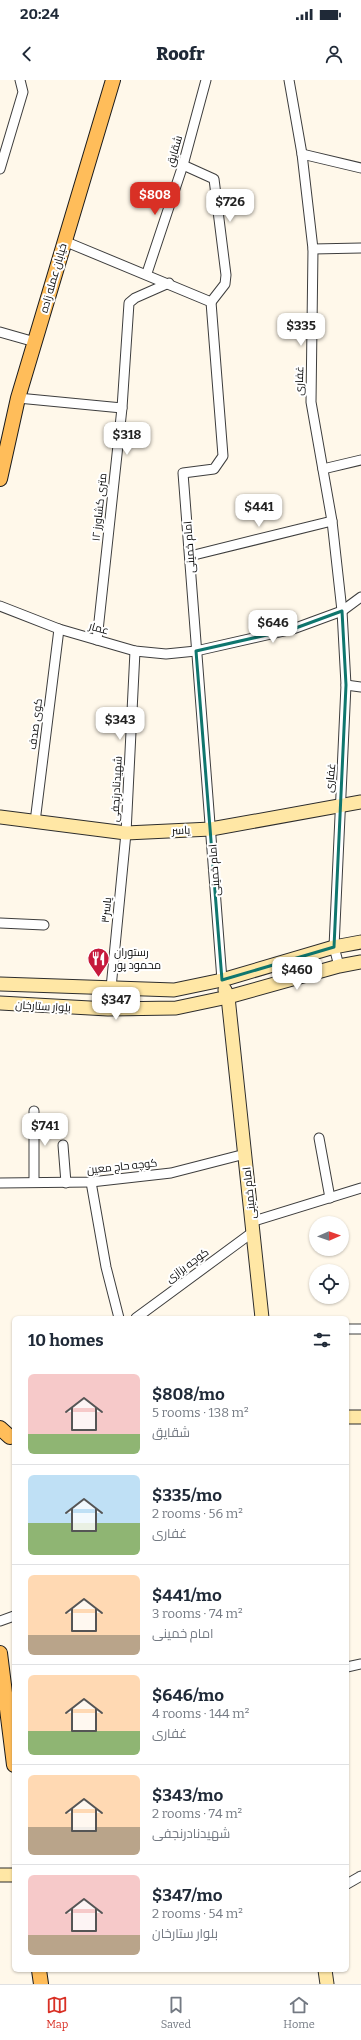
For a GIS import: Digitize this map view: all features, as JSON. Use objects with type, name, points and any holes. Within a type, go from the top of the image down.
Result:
[{"type":"main road","name":"خیابان عمله زاده","points":[[0,479],[18,398],[113,80]]},
{"type":"main road","name":"یاسر","points":[[0,817],[126,833],[211,829],[361,802]]},
{"type":"main road","name":"بلوار ستارخان","points":[[0,984],[174,990],[222,980],[334,947],[361,942]]},
{"type":"main road","name":"بلوار ستارخان","points":[[0,1004],[108,1009],[176,1008],[228,997],[339,966],[361,962]]},
{"type":"main road","name":"امام خمینی","points":[[222,980],[228,997],[262,1316]]},
{"type":"main road","points":[[349,1417],[361,1417]]},
{"type":"main road","points":[[0,1653],[12,1750]]},
{"type":"main road","points":[[0,1875],[12,1875]]},
{"type":"main road","points":[[39,1972],[41,1984]]},
{"type":"main road","points":[[325,1972],[327,1984]]},
{"type":"street","points":[[0,169],[23,92],[20,80]]},
{"type":"street","name":"شقایق","points":[[146,273],[183,166],[206,80]]},
{"type":"street","name":"غفاری","points":[[289,80],[302,154],[313,249],[311,402],[332,521],[342,611],[346,685],[344,759],[339,805],[334,947],[339,966]]},
{"type":"street","points":[[302,154],[361,168]]},
{"type":"street","points":[[64,241],[146,273],[212,302],[225,284],[226,275],[214,179],[183,166]]},
{"type":"street","points":[[313,249],[361,248]]},
{"type":"street","name":"۱۲ متری کشاورز","points":[[97,640],[122,408],[129,303],[135,298],[169,283]]},
{"type":"street","name":"امام خمینی","points":[[212,302],[223,456],[214,469],[183,473],[222,980]]},
{"type":"street","points":[[0,332],[35,342]]},
{"type":"street","points":[[18,398],[122,408]]},
{"type":"street","points":[[323,469],[361,460]]},
{"type":"street","points":[[190,556],[332,521]]},
{"type":"street","points":[[196,651],[293,629],[342,611],[361,597]]},
{"type":"street","name":"عمار","points":[[0,606],[59,629],[135,651],[166,654],[196,651]]},
{"type":"street","name":"کوی صدف","points":[[35,822],[59,629]]},
{"type":"street","name":"شهیدنادرنجفی","points":[[126,833],[135,651]]},
{"type":"street","points":[[346,685],[361,687]]},
{"type":"street","name":"یاسر۳","points":[[110,988],[126,833]]},
{"type":"street","points":[[0,923],[44,925]]},
{"type":"street","points":[[34,1111],[34,1182]]},
{"type":"street","points":[[319,1138],[330,1198]]},
{"type":"street","points":[[63,1144],[66,1183]]},
{"type":"street","name":"کوچه حاج معین","points":[[0,1183],[91,1182],[171,1173],[245,1154]]},
{"type":"street","points":[[91,1182],[106,1267],[118,1316]]},
{"type":"street","name":"کوچه بزازی","points":[[139,1316],[252,1227],[361,1188]]},
{"type":"street","points":[[349,1329],[361,1329]]},
{"type":"street","points":[[0,1620],[12,1617]]},
{"type":"street","points":[[349,1667],[361,1664]]},
{"type":"street","points":[[349,1883],[361,1876]]},
{"type":"street","points":[[33,1984],[38,1972]]},
{"type":"highlighted area","points":[[342,611],[346,685],[334,947],[222,980],[196,651],[293,629]]},
{"type":"place","name":"رستوران محمود پور","points":[[98,978]]}]
